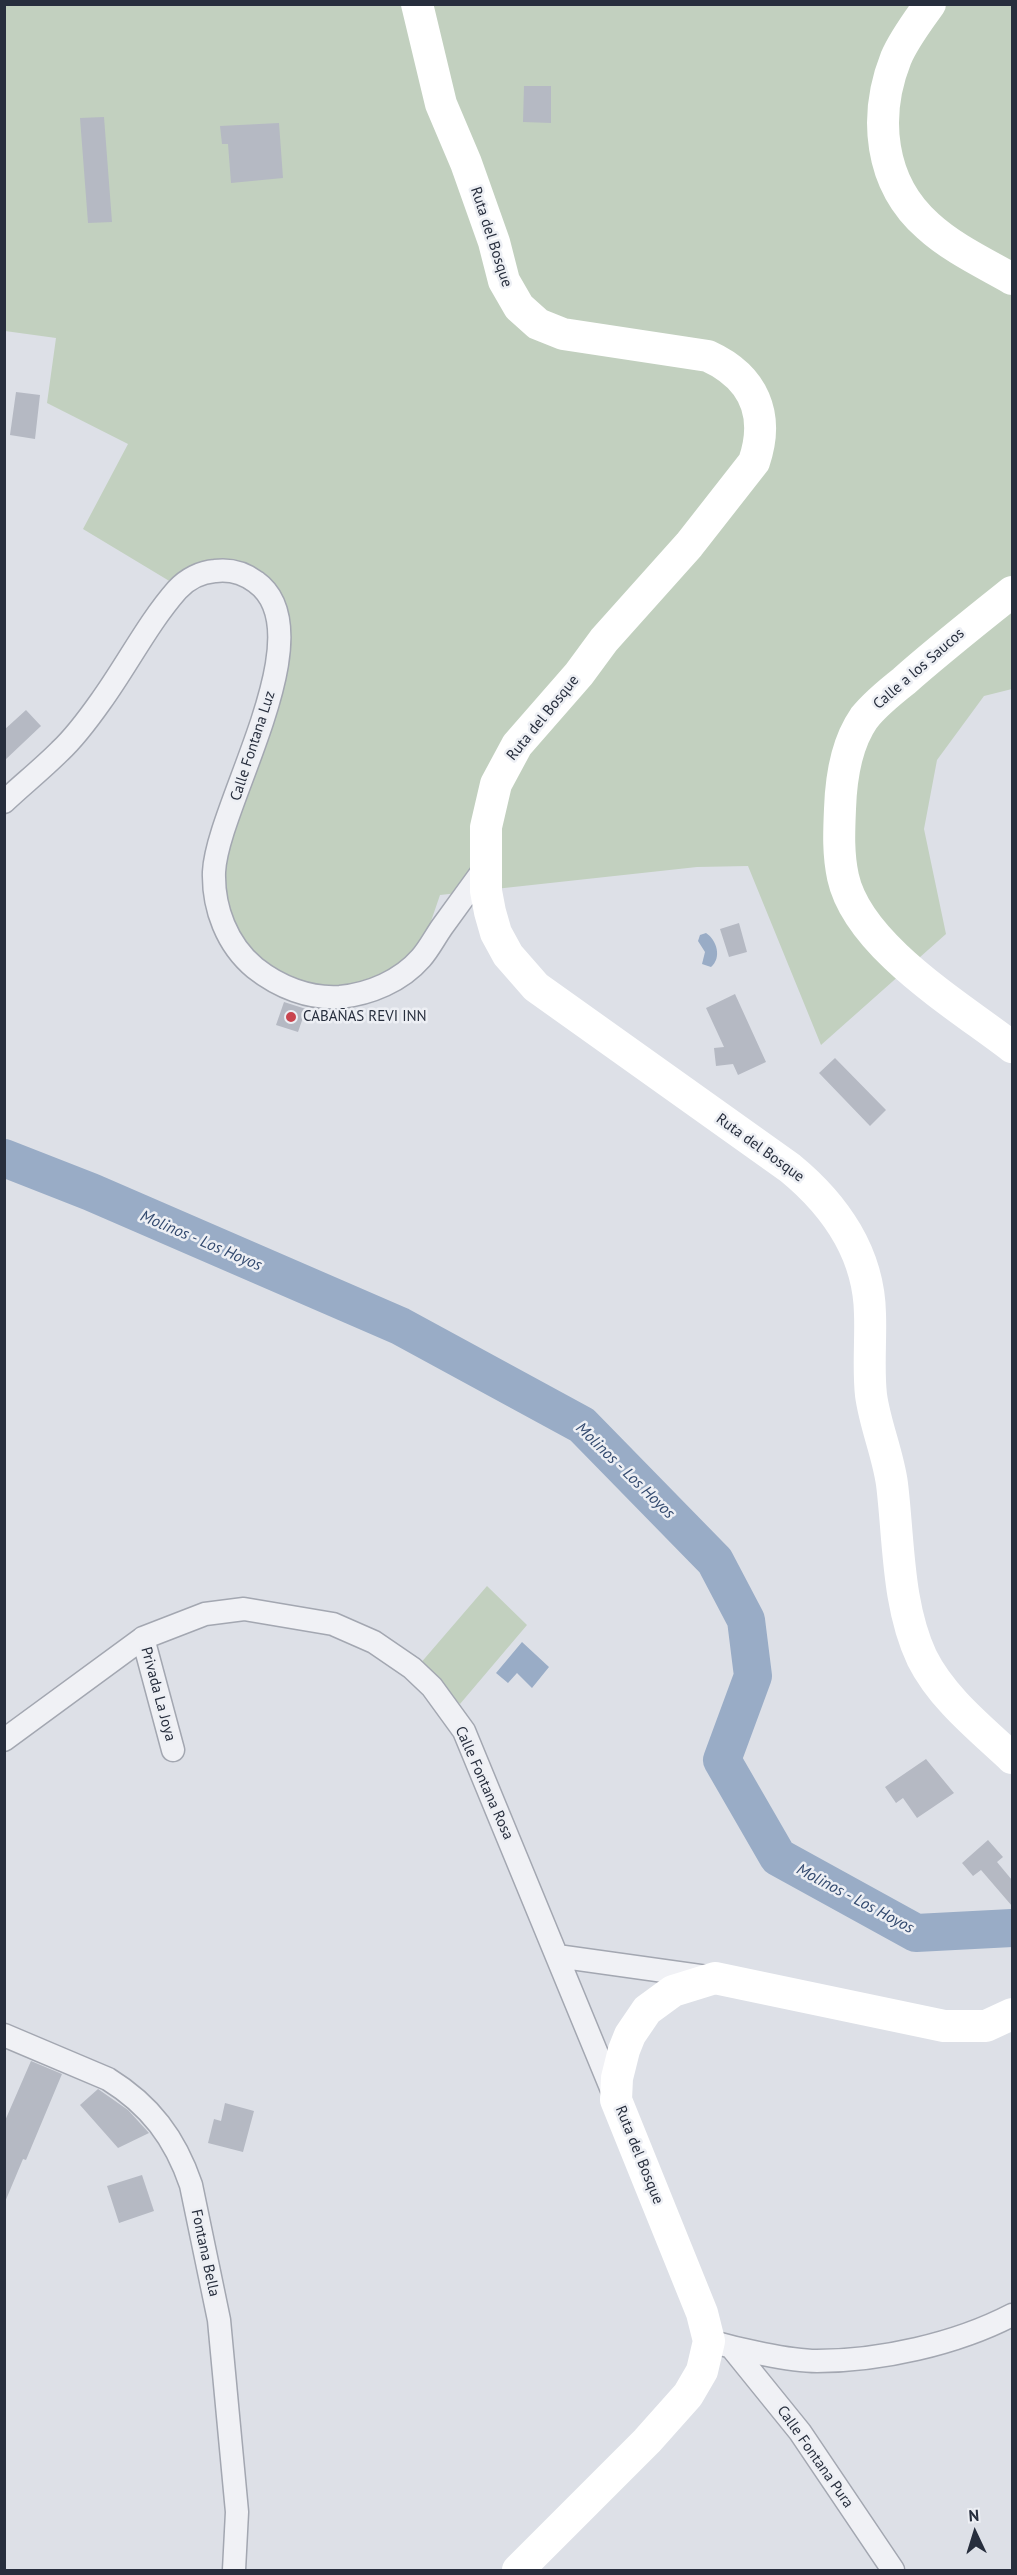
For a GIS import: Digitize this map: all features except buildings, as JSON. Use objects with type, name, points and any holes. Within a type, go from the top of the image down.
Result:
[{"type":"street","name":"Ruta del Bosque","points":[[417,4],[441,104],[466,163],[494,242],[504,281],[519,307],[538,324],[563,334],[694,352],[715,359],[742,380],[757,404],[760,419],[758,448],[754,462],[688,545],[516,745],[501,774],[490,805],[486,828],[486,891],[496,933],[520,971],[552,1000],[790,1168],[824,1199],[850,1238],[868,1284],[872,1397],[891,1481],[909,1624],[923,1659],[941,1688],[1012,1758]]},
{"type":"street","points":[[930,4],[896,58],[884,114],[884,154],[900,193],[926,225],[942,238],[1012,279]]},
{"type":"street","name":"Calle Fontana Luz","points":[[4,802],[62,750],[101,701],[179,588],[200,574],[224,570],[248,577],[267,592],[278,615],[280,627],[273,688],[222,835],[214,870],[217,905],[230,939],[240,953],[267,977],[301,993],[339,997],[376,989],[409,970],[422,957],[487,866]]},
{"type":"street","name":"Calle a los Saucos","points":[[1012,592],[934,653],[864,718],[846,760],[841,788],[838,839],[843,879],[851,898],[878,940],[926,981],[1012,1047]]},
{"type":"street","name":"Calle Fontana Rosa","points":[[4,1740],[142,1638],[204,1614],[244,1609],[333,1624],[374,1642],[403,1661],[432,1687],[464,1731],[616,2100]]},
{"type":"street","name":"Privada La Joya","points":[[142,1638],[173,1750]]},
{"type":"street","points":[[557,1956],[715,1978]]},
{"type":"street","name":"Ruta del Bosque","points":[[720,2344],[695,2296],[616,2100],[620,2063],[630,2035],[642,2016],[673,1991],[715,1978],[944,2026],[986,2026],[1012,2014]]},
{"type":"street","name":"Fontana Bella","points":[[4,2035],[108,2079],[123,2088],[150,2111],[162,2125],[184,2164],[191,2185],[219,2320],[237,2512],[234,2571]]},
{"type":"street","points":[[518,2571],[647,2441],[688,2395],[720,2344],[815,2361],[867,2359],[932,2345],[997,2323],[1012,2315]]},
{"type":"street","name":"Calle Fontana Pura","points":[[720,2344],[800,2432],[892,2571]]},
{"type":"green space","points":[[5,5],[1012,5],[1012,689],[984,696],[937,760],[924,829],[946,934],[821,1045],[748,866],[697,867],[440,895],[428,930],[413,952],[401,964],[371,982],[319,989],[269,971],[236,935],[221,872],[280,691],[262,578],[171,582],[83,529],[128,444],[47,403],[56,338],[5,331]]},
{"type":"green space","points":[[487,1586],[527,1625],[460,1704],[419,1665]]},
{"type":"water","points":[[706,933],[713,940],[717,949],[716,959],[711,967],[702,964],[705,952],[698,941],[700,935]]},
{"type":"water","points":[[522,1642],[549,1667],[532,1688],[517,1673],[508,1683],[496,1673]]},
{"type":"waterway","name":"Molinos - Los Hoyos","points":[[4,1158],[91,1192],[400,1326],[582,1425],[715,1561],[746,1620],[753,1676],[722,1760],[778,1857],[916,1933],[1012,1928]]},
{"type":"place","name":"CABAÑAS REVI INN","points":[[291,1017]]}]
